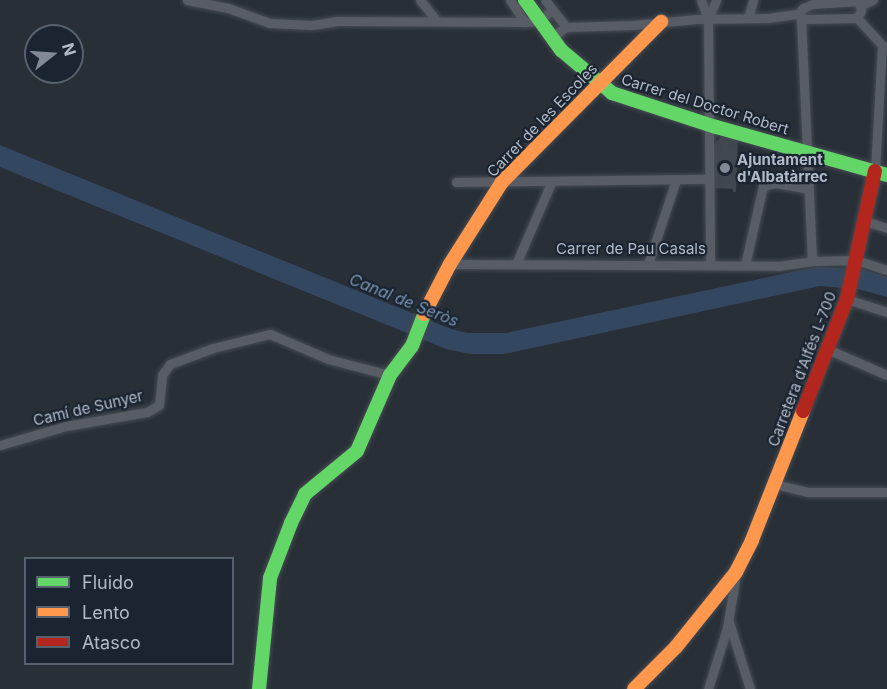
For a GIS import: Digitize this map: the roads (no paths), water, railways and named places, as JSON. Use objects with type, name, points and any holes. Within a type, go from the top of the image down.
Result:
[{"type":"street","points":[[187,0],[228,8],[270,24],[312,25],[336,21],[532,21],[552,10]]},
{"type":"street","points":[[420,0],[437,21]]},
{"type":"street","name":"Carrer del Doctor Robert","points":[[510,0],[552,37],[561,50],[612,93],[710,125],[881,173]]},
{"type":"street","name":"Carrer del Doctor Robert","points":[[525,0],[532,21]]},
{"type":"street","points":[[544,0],[566,27]]},
{"type":"street","points":[[701,0],[708,19],[710,264]]},
{"type":"street","points":[[708,19],[716,0]]},
{"type":"street","points":[[748,18],[753,0]]},
{"type":"street","points":[[812,261],[799,16],[803,8],[813,2],[850,0],[859,1],[861,5],[860,16],[857,18]]},
{"type":"street","points":[[861,5],[873,0]]},
{"type":"street","points":[[552,37],[566,27],[799,16],[857,18],[882,45],[885,66],[881,173]]},
{"type":"street","name":"Carrer de les Escoles","points":[[259,689],[270,578],[305,494],[357,451],[390,375],[414,339],[450,264],[502,182],[661,22]]},
{"type":"street","name":"Carretera d'Alfés L-700","points":[[634,689],[676,647],[736,572],[775,484],[848,296],[862,220],[881,173]]},
{"type":"street","points":[[456,182],[550,183],[710,179]]},
{"type":"street","points":[[648,264],[676,180]]},
{"type":"street","points":[[516,264],[550,183]]},
{"type":"street","points":[[745,265],[763,186],[775,183],[808,189]]},
{"type":"street","points":[[862,220],[887,228]]},
{"type":"street","name":"Carrer de Pau Casals","points":[[450,264],[778,266],[812,261],[855,260],[887,270]]},
{"type":"street","points":[[848,296],[887,312]]},
{"type":"street","name":"Camí de Sunyer","points":[[0,445],[66,426],[147,412],[159,405],[162,375],[170,364],[213,348],[270,334],[328,359],[390,375]]},
{"type":"street","points":[[827,349],[887,375]]},
{"type":"street","points":[[775,484],[807,492],[887,492]]},
{"type":"street","points":[[708,689],[728,620],[736,572]]},
{"type":"street","points":[[728,620],[750,689]]},
{"type":"water","points":[[0,145],[451,329],[467,333],[506,333],[815,267],[862,269],[887,277],[887,297],[858,289],[820,286],[504,354],[470,354],[446,349],[0,167]]},
{"type":"place","name":"Ajuntament d'Albatàrrec","points":[[725,168]]},
{"type":"water label","name":"Canal de Seròs","points":[[404,300]]}]
